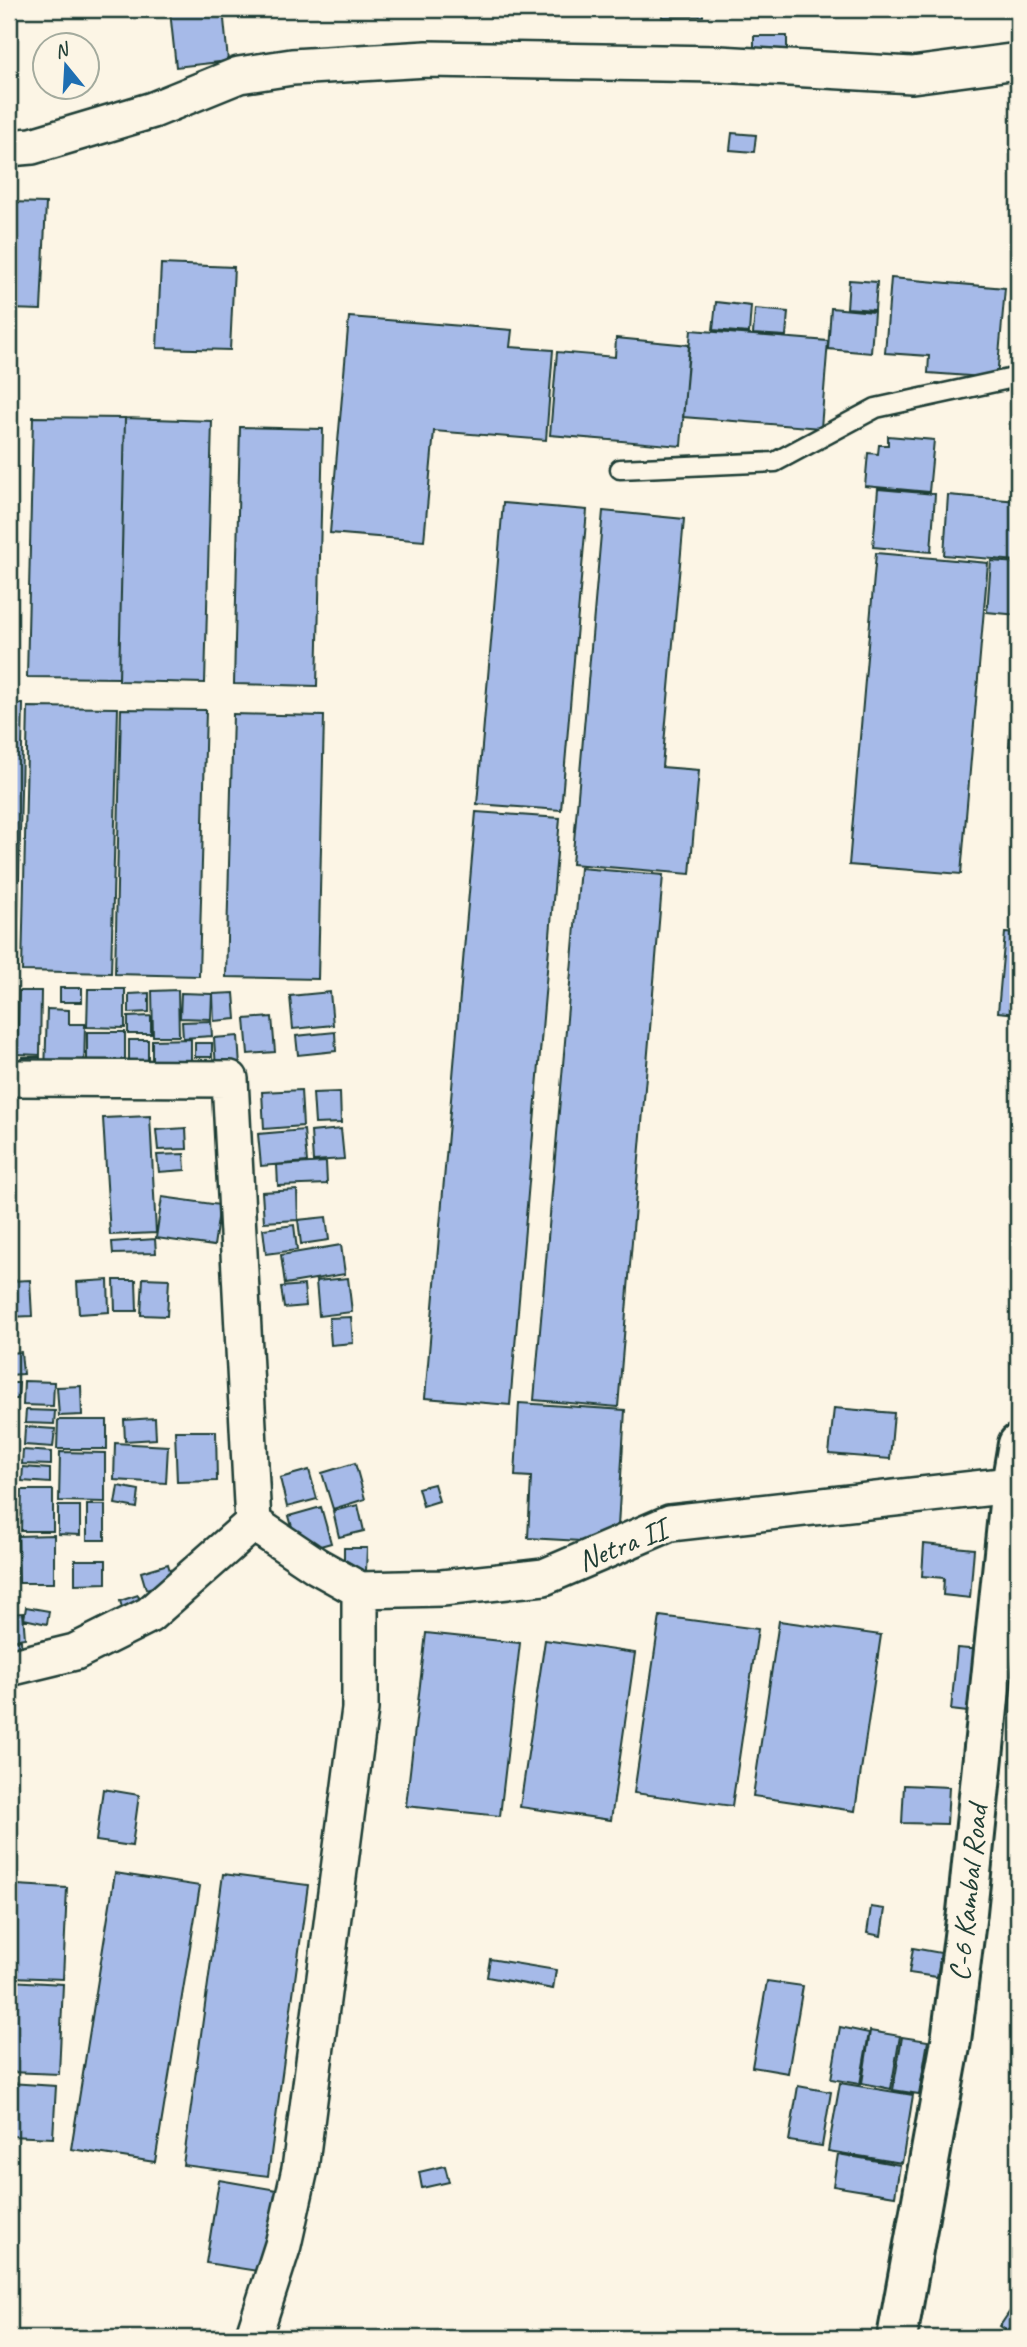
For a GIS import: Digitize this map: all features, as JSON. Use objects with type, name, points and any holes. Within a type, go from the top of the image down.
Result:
[{"type":"street","points":[[9,148],[32,146],[153,110],[239,75],[292,67],[427,59],[719,64],[912,75],[1018,61]]},
{"type":"street","points":[[9,1078],[230,1079],[253,1523]]},
{"type":"street","name":"C-6 Kambal Road","points":[[897,2338],[951,2040],[967,1912],[1011,1485],[1018,1444]]},
{"type":"street","name":"Netra II","points":[[360,1590],[442,1588],[544,1577],[670,1523],[1011,1485]]},
{"type":"street","points":[[253,1523],[317,1566],[360,1590],[360,1709],[302,2156],[283,2245],[253,2338]]},
{"type":"street","points":[[9,1668],[75,1652],[149,1615],[253,1523]]},
{"type":"lane","points":[[620,469],[775,462],[876,408],[1018,377]]},
{"type":"building","points":[[223,9],[228,61],[176,67],[170,11]]},
{"type":"building","points":[[661,9],[703,9],[703,16],[662,17]]},
{"type":"building","points":[[754,36],[787,36],[787,58],[754,58]]},
{"type":"building","points":[[732,133],[756,135],[754,152],[730,150]]},
{"type":"building","points":[[9,202],[46,203],[41,310],[9,309]]},
{"type":"building","points":[[161,264],[234,267],[230,350],[157,348]]},
{"type":"building","points":[[891,278],[1005,288],[997,378],[928,373],[929,356],[885,353]]},
{"type":"building","points":[[849,280],[877,282],[875,310],[847,308]]},
{"type":"building","points":[[716,302],[751,306],[749,333],[713,330]]},
{"type":"building","points":[[831,308],[874,312],[871,353],[828,349]]},
{"type":"building","points":[[755,309],[788,312],[786,336],[753,334]]},
{"type":"building","points":[[349,317],[512,330],[510,347],[553,350],[546,440],[434,431],[424,541],[330,533]]},
{"type":"building","points":[[691,330],[828,341],[821,428],[683,417]]},
{"type":"building","points":[[616,338],[689,345],[681,446],[550,435],[557,352],[615,357]]},
{"type":"building","points":[[33,417],[125,418],[119,678],[27,677]]},
{"type":"building","points":[[125,418],[212,421],[205,683],[119,681]]},
{"type":"building","points":[[240,427],[323,429],[317,686],[234,684]]},
{"type":"building","points":[[888,436],[934,440],[929,492],[865,486],[868,453],[878,454],[879,445],[888,445]]},
{"type":"building","points":[[878,489],[935,494],[931,552],[873,547]]},
{"type":"building","points":[[948,495],[1018,501],[1018,561],[944,555]]},
{"type":"building","points":[[503,503],[587,510],[561,810],[477,804]]},
{"type":"building","points":[[603,511],[684,519],[662,767],[699,770],[690,874],[572,864]]},
{"type":"building","points":[[876,553],[988,563],[961,874],[849,865]]},
{"type":"building","points":[[991,561],[1018,563],[1018,615],[987,612]]},
{"type":"building","points":[[1018,637],[1018,747],[1009,746]]},
{"type":"building","points":[[9,704],[23,704],[17,965],[9,965]]},
{"type":"building","points":[[28,707],[118,708],[111,973],[22,971]]},
{"type":"building","points":[[121,709],[206,710],[199,976],[115,974]]},
{"type":"building","points":[[233,714],[324,716],[318,979],[226,977]]},
{"type":"building","points":[[476,812],[560,818],[510,1405],[425,1398]]},
{"type":"building","points":[[580,868],[663,875],[618,1407],[534,1400]]},
{"type":"building","points":[[1005,933],[1018,934],[1018,1014],[998,1012]]},
{"type":"building","points":[[60,988],[82,988],[82,1002],[60,1002]]},
{"type":"building","points":[[88,989],[125,989],[125,1028],[87,1027]]},
{"type":"building","points":[[178,990],[179,1036],[153,1036],[152,991]]},
{"type":"building","points":[[19,991],[41,991],[40,1055],[17,1054]]},
{"type":"building","points":[[330,992],[333,1025],[293,1029],[290,996]]},
{"type":"building","points":[[149,993],[149,1012],[129,1013],[129,994]]},
{"type":"building","points":[[181,993],[212,994],[211,1019],[180,1018]]},
{"type":"building","points":[[234,993],[236,1019],[214,1021],[213,994]]},
{"type":"building","points":[[9,997],[13,997],[11,1028],[9,1028]]},
{"type":"building","points":[[47,1009],[69,1010],[69,1024],[85,1024],[84,1074],[45,1073]]},
{"type":"building","points":[[151,1016],[151,1034],[128,1034],[128,1017]]},
{"type":"building","points":[[272,1017],[275,1052],[248,1054],[245,1019]]},
{"type":"building","points":[[211,1021],[212,1036],[183,1038],[182,1022]]},
{"type":"building","points":[[11,1030],[11,1055],[9,1055]]},
{"type":"building","points":[[87,1032],[125,1032],[125,1075],[87,1076]]},
{"type":"building","points":[[335,1032],[336,1051],[298,1055],[296,1036]]},
{"type":"building","points":[[238,1036],[240,1067],[216,1069],[214,1038]]},
{"type":"building","points":[[191,1039],[191,1073],[152,1074],[152,1040]]},
{"type":"building","points":[[129,1040],[148,1040],[148,1074],[129,1074]]},
{"type":"building","points":[[195,1043],[212,1043],[212,1057],[195,1057]]},
{"type":"building","points":[[22,1057],[40,1057],[40,1075],[21,1075]]},
{"type":"building","points":[[301,1090],[303,1126],[264,1129],[262,1092]]},
{"type":"building","points":[[340,1092],[341,1123],[315,1124],[313,1093]]},
{"type":"building","points":[[150,1116],[156,1233],[110,1235],[103,1118]]},
{"type":"building","points":[[186,1128],[187,1149],[158,1150],[156,1130]]},
{"type":"building","points":[[341,1129],[344,1159],[313,1161],[311,1132]]},
{"type":"building","points":[[304,1130],[307,1162],[261,1166],[258,1134]]},
{"type":"building","points":[[184,1154],[185,1170],[159,1172],[157,1155]]},
{"type":"building","points":[[326,1162],[327,1184],[278,1186],[277,1165]]},
{"type":"building","points":[[297,1190],[298,1220],[264,1222],[262,1192]]},
{"type":"building","points":[[162,1197],[220,1205],[214,1246],[156,1238]]},
{"type":"building","points":[[326,1217],[329,1240],[301,1244],[298,1220]]},
{"type":"building","points":[[294,1225],[297,1250],[266,1254],[263,1229]]},
{"type":"building","points":[[155,1239],[156,1253],[113,1254],[112,1242]]},
{"type":"building","points":[[341,1245],[345,1274],[285,1284],[281,1255]]},
{"type":"building","points":[[143,1278],[169,1279],[167,1316],[141,1315]]},
{"type":"building","points":[[348,1278],[352,1312],[319,1316],[316,1281]]},
{"type":"building","points":[[30,1280],[32,1316],[9,1317],[9,1281]]},
{"type":"building","points":[[108,1280],[109,1312],[79,1314],[77,1282]]},
{"type":"building","points":[[114,1280],[136,1280],[137,1311],[115,1311]]},
{"type":"building","points":[[304,1285],[306,1306],[284,1308],[281,1287]]},
{"type":"building","points":[[351,1317],[353,1343],[331,1345],[329,1318]]},
{"type":"building","points":[[21,1352],[23,1374],[9,1375],[9,1353]]},
{"type":"building","points":[[24,1381],[54,1382],[53,1406],[23,1405]]},
{"type":"building","points":[[9,1383],[19,1383],[18,1399],[9,1399]]},
{"type":"building","points":[[81,1386],[82,1415],[59,1416],[57,1387]]},
{"type":"building","points":[[519,1403],[625,1410],[617,1543],[528,1538],[531,1477],[515,1476]]},
{"type":"building","points":[[834,1408],[894,1413],[890,1459],[829,1454]]},
{"type":"building","points":[[26,1410],[55,1411],[54,1424],[25,1423]]},
{"type":"building","points":[[155,1418],[156,1439],[125,1441],[124,1420]]},
{"type":"building","points":[[58,1420],[107,1420],[107,1449],[57,1449]]},
{"type":"building","points":[[25,1427],[55,1429],[53,1447],[24,1445]]},
{"type":"building","points":[[175,1431],[216,1431],[217,1481],[177,1482]]},
{"type":"building","points":[[115,1443],[168,1446],[166,1483],[114,1480]]},
{"type":"building","points":[[23,1450],[51,1452],[51,1465],[22,1464]]},
{"type":"building","points":[[60,1452],[105,1453],[105,1502],[59,1501]]},
{"type":"building","points":[[355,1463],[365,1499],[333,1509],[322,1473]]},
{"type":"building","points":[[23,1467],[50,1469],[50,1483],[22,1481]]},
{"type":"building","points":[[309,1470],[317,1499],[287,1507],[280,1478]]},
{"type":"building","points":[[434,1484],[439,1501],[423,1506],[418,1488]]},
{"type":"building","points":[[118,1486],[139,1490],[137,1508],[115,1504]]},
{"type":"building","points":[[22,1490],[53,1490],[53,1531],[21,1531]]},
{"type":"building","points":[[87,1505],[105,1505],[105,1540],[87,1540]]},
{"type":"building","points":[[358,1505],[364,1531],[339,1537],[333,1511]]},
{"type":"building","points":[[58,1506],[80,1506],[80,1535],[58,1534]]},
{"type":"building","points":[[321,1507],[331,1543],[299,1552],[289,1516]]},
{"type":"building","points":[[54,1535],[54,1583],[19,1583],[18,1536]]},
{"type":"building","points":[[924,1544],[974,1549],[970,1598],[943,1595],[944,1578],[922,1576]]},
{"type":"building","points":[[344,1548],[367,1548],[366,1571],[344,1570]]},
{"type":"building","points":[[75,1560],[106,1560],[106,1583],[75,1584]]},
{"type":"building","points":[[168,1564],[173,1581],[146,1589],[141,1572]]},
{"type":"building","points":[[138,1595],[144,1615],[126,1620],[120,1601]]},
{"type":"building","points":[[26,1607],[49,1611],[47,1624],[24,1619]]},
{"type":"building","points":[[23,1613],[25,1638],[9,1640],[9,1614]]},
{"type":"building","points":[[660,1616],[758,1629],[732,1806],[634,1793]]},
{"type":"building","points":[[779,1621],[881,1635],[855,1811],[753,1796]]},
{"type":"building","points":[[426,1633],[520,1643],[500,1816],[406,1806]]},
{"type":"building","points":[[21,1640],[22,1662],[9,1663],[9,1641]]},
{"type":"building","points":[[545,1640],[635,1653],[611,1820],[520,1807]]},
{"type":"building","points":[[957,1648],[981,1650],[976,1713],[951,1710]]},
{"type":"building","points":[[904,1785],[949,1787],[947,1824],[902,1823]]},
{"type":"building","points":[[103,1789],[139,1795],[132,1846],[96,1841]]},
{"type":"building","points":[[115,1873],[200,1886],[155,2162],[71,2149]]},
{"type":"building","points":[[223,1874],[308,1885],[268,2176],[183,2165]]},
{"type":"building","points":[[17,1885],[67,1888],[63,1979],[13,1977]]},
{"type":"building","points":[[871,1907],[885,1909],[881,1936],[867,1933]]},
{"type":"building","points":[[913,1948],[941,1953],[937,1977],[909,1973]]},
{"type":"building","points":[[490,1959],[556,1970],[553,1989],[487,1977]]},
{"type":"building","points":[[9,1981],[63,1984],[59,2074],[9,2072]]},
{"type":"building","points":[[767,1981],[803,1986],[788,2073],[752,2067]]},
{"type":"building","points":[[840,2027],[869,2033],[860,2084],[831,2079]]},
{"type":"building","points":[[870,2031],[900,2036],[891,2089],[862,2083]]},
{"type":"building","points":[[902,2037],[928,2041],[919,2094],[893,2090]]},
{"type":"building","points":[[9,2083],[56,2086],[53,2138],[9,2136]]},
{"type":"building","points":[[840,2083],[913,2095],[902,2163],[828,2151]]},
{"type":"building","points":[[798,2086],[831,2092],[822,2146],[789,2141]]},
{"type":"building","points":[[838,2154],[900,2165],[895,2196],[833,2186]]},
{"type":"building","points":[[445,2166],[449,2182],[422,2188],[419,2172]]},
{"type":"building","points":[[219,2180],[283,2191],[270,2273],[206,2263]]},
{"type":"building","points":[[1018,2299],[1018,2338],[1017,2338],[1000,2326]]}]
